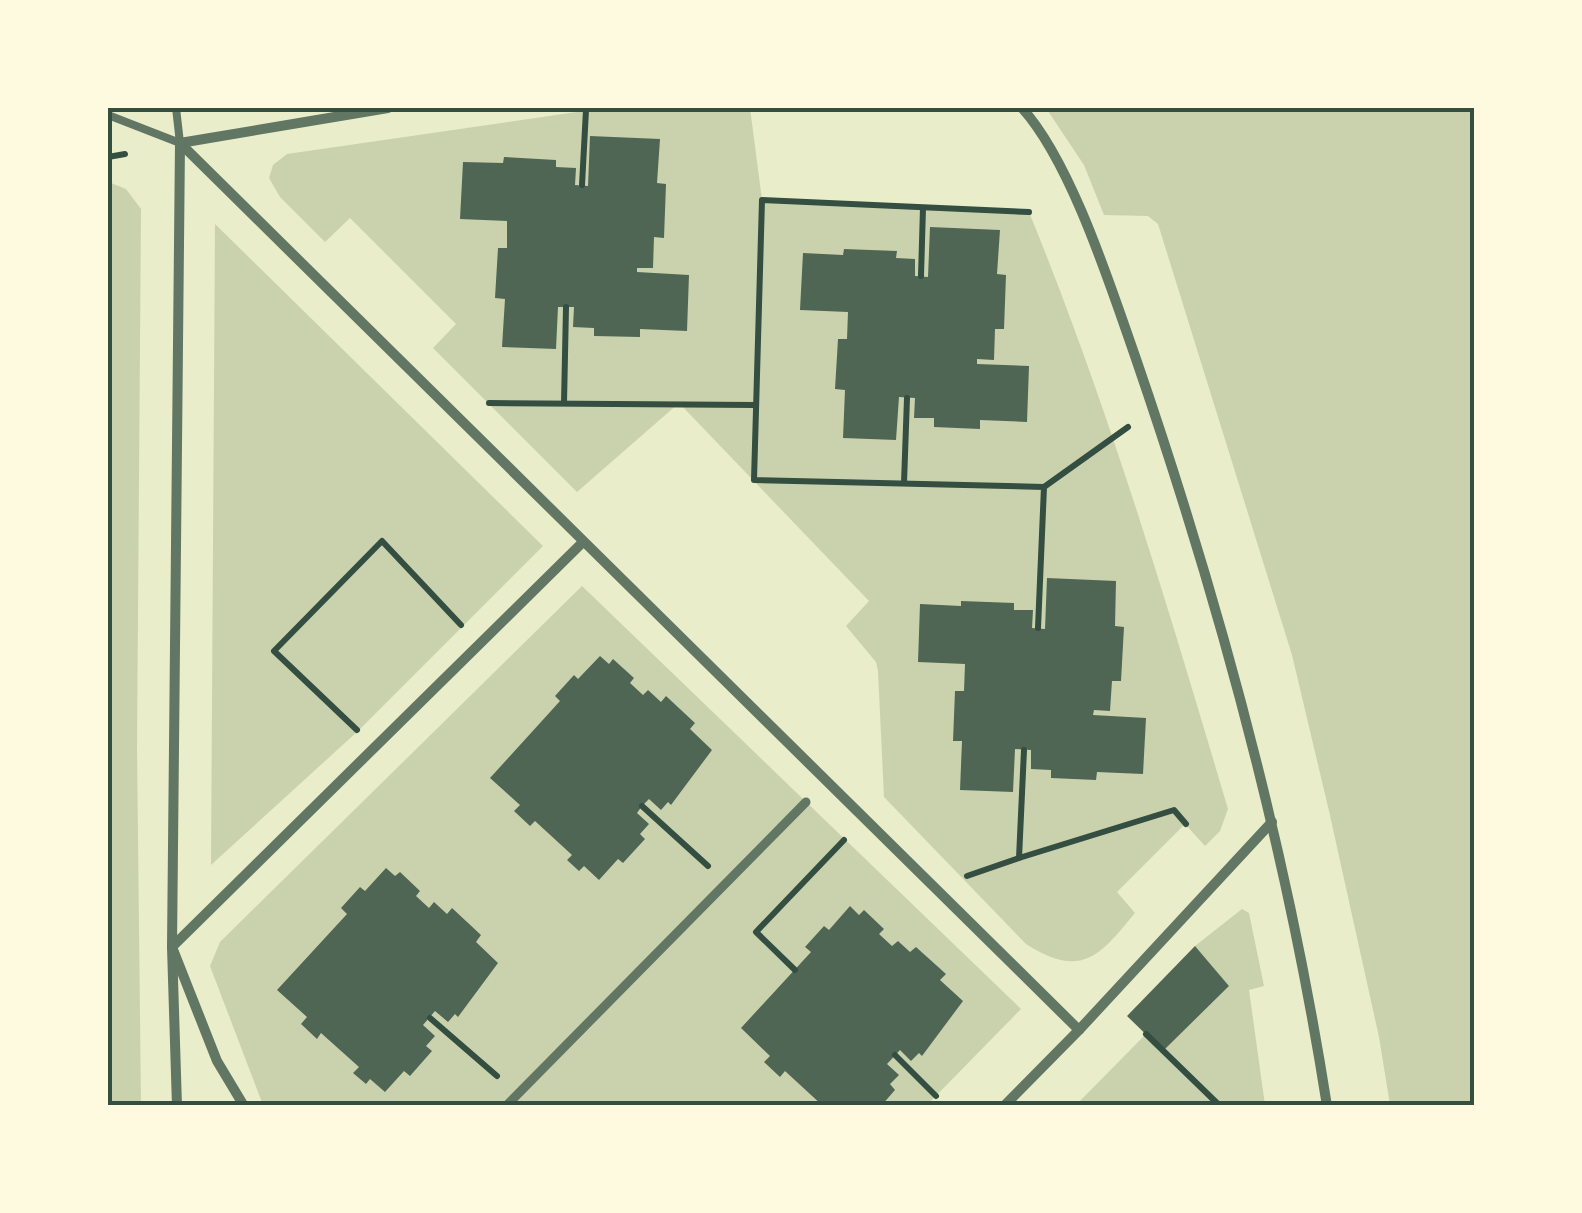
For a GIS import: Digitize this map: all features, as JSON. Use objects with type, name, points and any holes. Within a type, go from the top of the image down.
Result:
[{"type":"street","points":[[180,144],[388,108]]},
{"type":"street","points":[[1022,108],[1058,166],[1081,214],[1153,408],[1236,681],[1272,822],[1311,1004],[1327,1106]]},
{"type":"street","points":[[180,144],[1079,1030]]},
{"type":"street","points":[[177,1106],[172,947],[180,144]]},
{"type":"street","points":[[172,947],[583,542]]},
{"type":"street","points":[[506,1106],[806,802]]},
{"type":"street","points":[[1004,1106],[1272,822]]},
{"type":"street","points":[[172,947],[216,1061],[244,1106]]},
{"type":"lane","points":[[108,115],[180,144],[176,108]]},
{"type":"path","points":[[582,185],[586,110]]},
{"type":"path","points":[[1029,212],[762,200],[754,480],[1044,487],[1153,408]]},
{"type":"path","points":[[921,276],[923,208]]},
{"type":"path","points":[[564,403],[566,307]]},
{"type":"path","points":[[904,483],[906,398]]},
{"type":"path","points":[[489,404],[756,405]]},
{"type":"path","points":[[1038,628],[1044,487]]},
{"type":"path","points":[[358,731],[274,651],[382,542],[462,626]]},
{"type":"path","points":[[1019,858],[1024,750]]},
{"type":"path","points":[[642,806],[725,882]]},
{"type":"path","points":[[962,878],[1174,810],[1186,824]]},
{"type":"path","points":[[794,970],[756,932],[845,840]]},
{"type":"path","points":[[430,1018],[517,1094]]},
{"type":"path","points":[[1146,1034],[1220,1106]]},
{"type":"path","points":[[894,1056],[936,1096]]},
{"type":"green space","points":[[604,108],[750,108],[762,200],[1029,212],[1111,434],[1228,809],[1220,831],[1205,846],[1185,824],[1117,892],[1135,913],[1111,941],[1088,958],[1061,960],[1026,944],[884,797],[876,662],[846,626],[869,601],[679,403],[577,492],[433,348],[456,324],[350,218],[325,242],[280,197],[269,178],[273,165],[287,154]]},
{"type":"green space","points":[[1046,108],[1474,108],[1474,1105],[1390,1105],[1379,1037],[1292,655],[1158,224],[1148,216],[1104,215],[1084,165]]},
{"type":"green space","points":[[111,183],[126,189],[141,209],[137,747],[141,1106],[108,1105]]},
{"type":"green space","points":[[215,224],[543,546],[358,731],[211,865]]},
{"type":"green space","points":[[582,586],[1021,1009],[927,1105],[263,1105],[210,966],[220,942]]},
{"type":"green space","points":[[1242,909],[1249,913],[1264,986],[1249,990],[1265,1105],[1075,1106],[1146,1034],[1164,1050],[1229,986],[1195,946]]},
{"type":"building","points":[[590,136],[660,139],[657,183],[666,184],[664,238],[654,237],[653,268],[637,268],[637,272],[689,275],[687,331],[640,329],[640,337],[594,336],[594,328],[573,327],[574,307],[558,307],[556,349],[502,347],[505,299],[495,298],[498,248],[507,248],[507,221],[460,219],[463,162],[503,163],[504,157],[556,160],[556,167],[576,168],[575,185],[588,186]]},
{"type":"building","points":[[930,227],[1000,230],[997,274],[1006,275],[1004,329],[995,329],[994,360],[977,359],[977,364],[1029,366],[1027,422],[980,420],[980,429],[934,427],[934,418],[914,418],[915,398],[899,397],[896,440],[843,438],[845,390],[835,389],[838,339],[847,339],[848,312],[800,310],[803,253],[843,255],[844,249],[897,251],[896,258],[915,259],[915,276],[928,277]]},
{"type":"building","points":[[1047,578],[1116,581],[1115,626],[1124,627],[1121,681],[1112,681],[1110,711],[1094,710],[1093,715],[1146,718],[1143,774],[1097,772],[1096,780],[1051,778],[1051,770],[1031,769],[1031,750],[1015,749],[1013,792],[960,790],[962,741],[953,741],[955,691],[964,691],[965,664],[918,662],[920,604],[1014,603],[1014,610],[1033,610],[1032,628],[1045,629]]},
{"type":"building","points":[[600,656],[609,664],[613,659],[634,678],[630,683],[643,695],[648,690],[661,702],[666,696],[695,723],[690,729],[712,750],[671,805],[668,802],[661,810],[649,799],[642,806],[637,813],[649,824],[640,834],[645,839],[623,863],[618,859],[599,880],[584,866],[579,871],[567,860],[572,855],[535,821],[530,826],[514,811],[520,805],[490,778],[560,701],[555,696],[574,675],[578,679]]},
{"type":"building","points":[[386,868],[395,876],[400,872],[420,891],[416,896],[429,908],[434,902],[447,914],[452,908],[481,935],[476,942],[498,963],[458,1017],[455,1014],[448,1022],[435,1011],[423,1025],[435,1036],[426,1046],[432,1051],[410,1076],[404,1071],[385,1092],[370,1079],[366,1084],[353,1073],[359,1067],[321,1033],[317,1039],[301,1024],[307,1017],[277,990],[347,914],[341,908],[360,887],[365,891]]},
{"type":"building","points":[[850,906],[859,915],[864,910],[884,929],[879,934],[892,946],[898,941],[910,952],[916,947],[946,974],[940,980],[963,1001],[922,1056],[919,1053],[911,1061],[900,1050],[887,1064],[899,1075],[890,1084],[895,1090],[881,1106],[823,1106],[785,1071],[780,1077],[764,1062],[770,1056],[741,1028],[811,952],[805,947],[824,926],[829,930]]},
{"type":"building","points":[[1195,946],[1229,986],[1163,1051],[1127,1016]]}]
